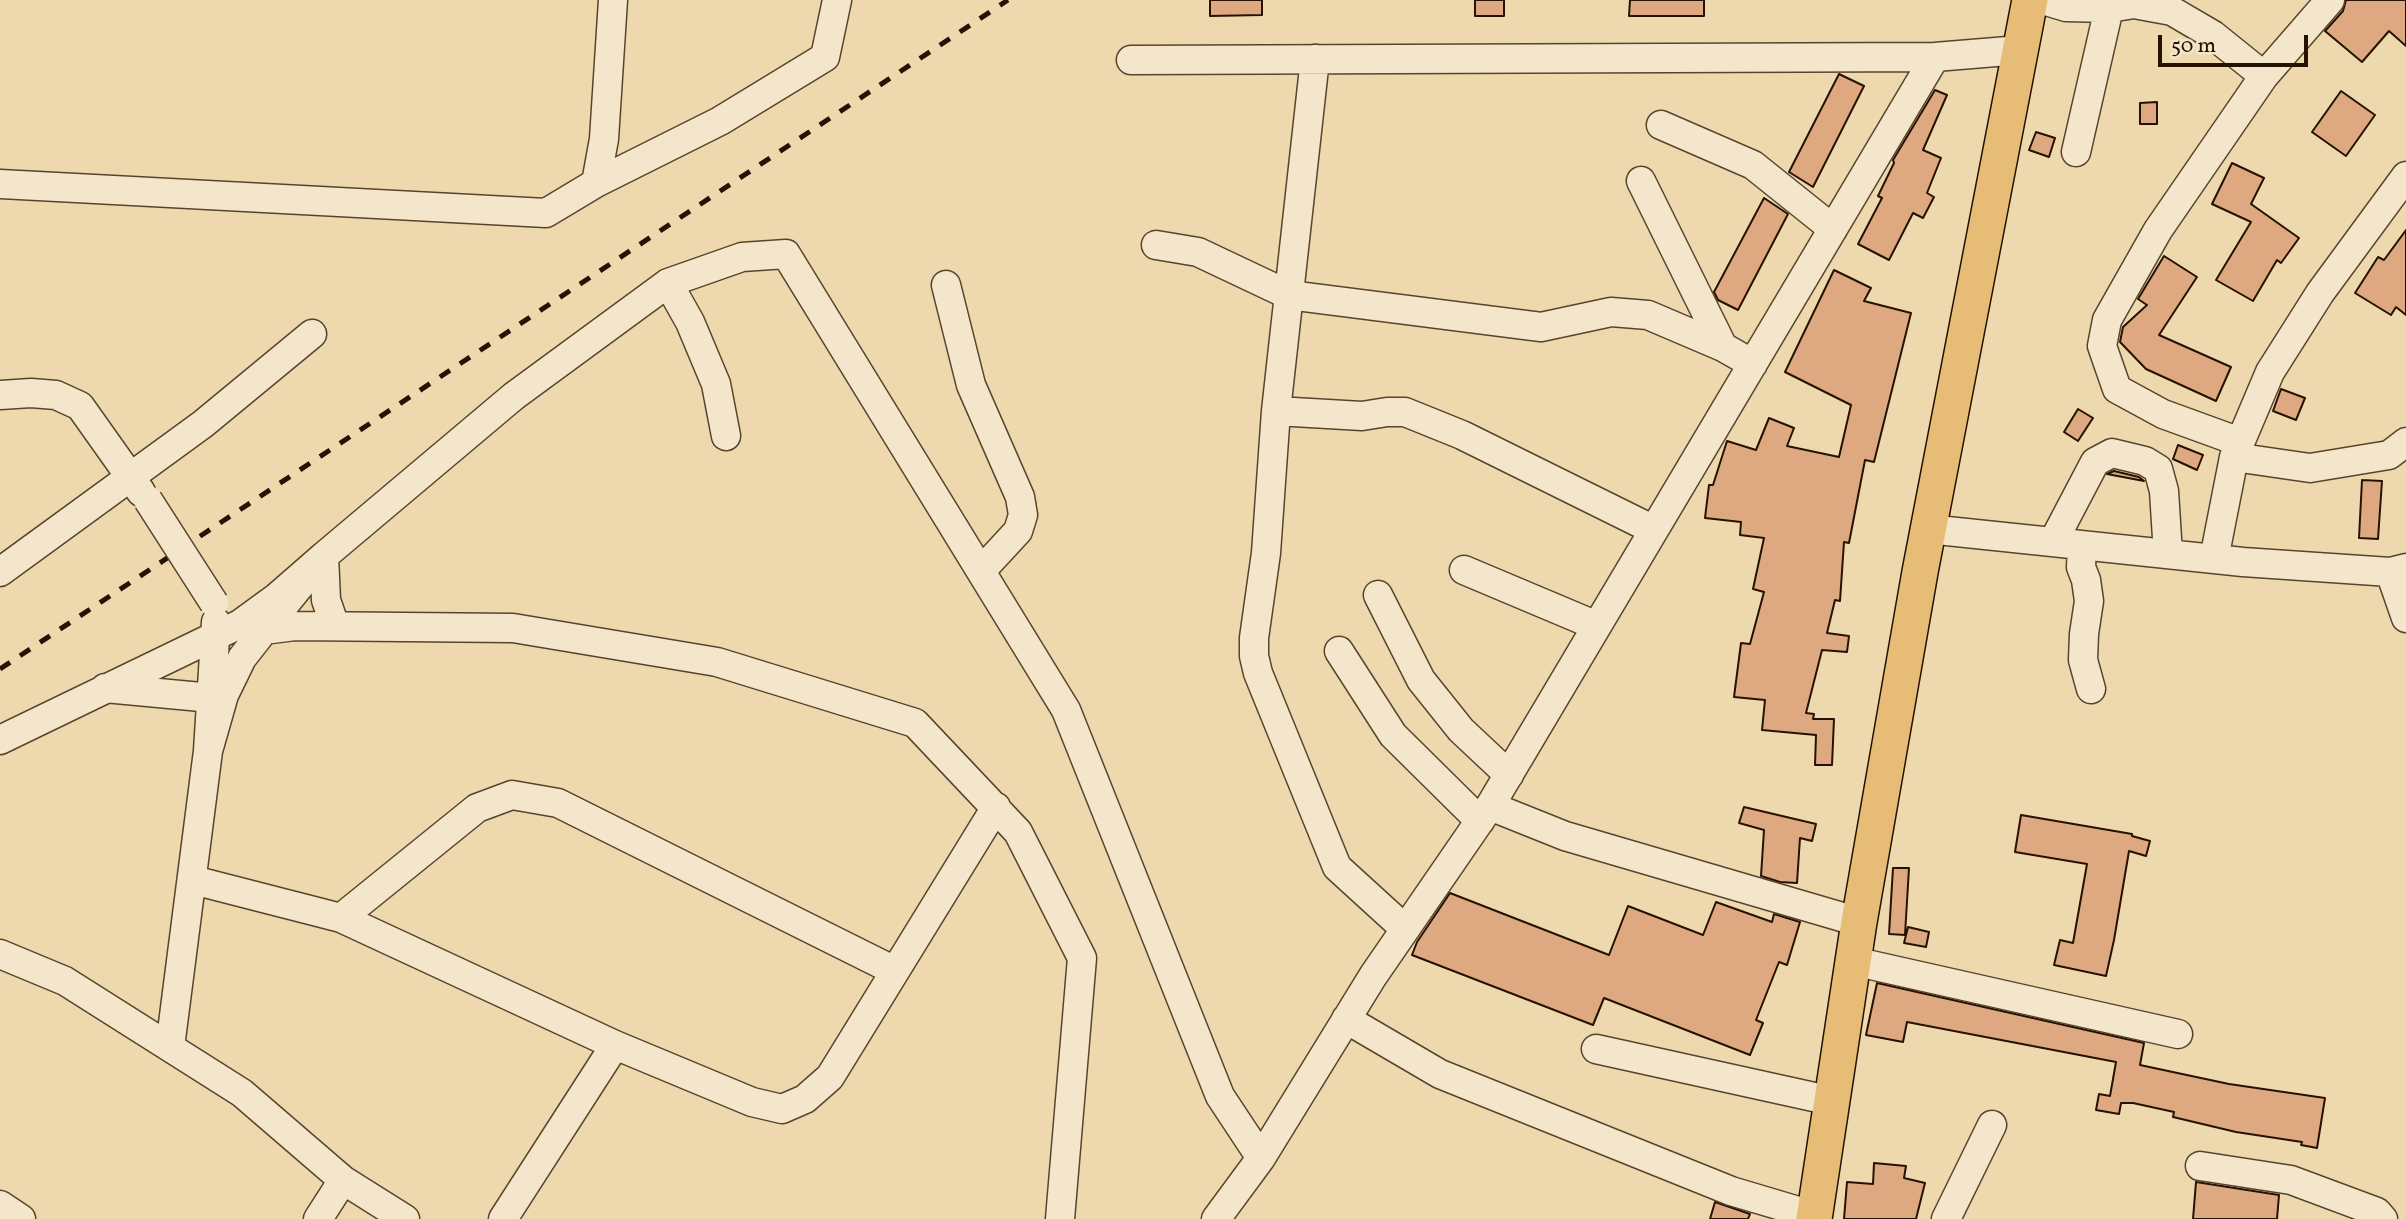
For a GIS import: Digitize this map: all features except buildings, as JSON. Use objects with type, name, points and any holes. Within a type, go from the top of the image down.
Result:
[{"type":"main road","points":[[1814,1217],[1859,922],[1928,529],[2030,0]]},
{"type":"street","points":[[596,183],[604,139],[613,0]]},
{"type":"street","points":[[0,184],[546,213],[596,183],[720,121],[825,57],[837,0]]},
{"type":"street","points":[[2330,0],[2264,76],[2158,230],[2107,320],[2102,346],[2117,389],[2237,449],[2310,468],[2389,455],[2406,442]]},
{"type":"street","points":[[2059,2],[2134,4],[2172,11],[2213,35],[2264,76]]},
{"type":"street","points":[[2076,152],[2110,4]]},
{"type":"street","points":[[1131,60],[1935,57],[2020,50]]},
{"type":"street","points":[[1216,1219],[1261,1158],[1346,1019],[1485,814],[1935,57]]},
{"type":"street","points":[[1315,59],[1276,411],[1266,553],[1254,656],[1258,673],[1338,867],[1405,929]]},
{"type":"street","points":[[1661,125],[1753,165],[1833,229]]},
{"type":"street","points":[[2214,559],[2237,449],[2270,372],[2320,293],[2406,176]]},
{"type":"street","points":[[1641,181],[1723,346]]},
{"type":"street","points":[[1156,245],[1198,252],[1289,295],[1541,327],[1611,312],[1648,315],[1723,346],[1753,364]]},
{"type":"street","points":[[0,740],[240,624],[277,597],[514,396],[668,283],[742,257],[786,254],[1066,710],[1220,1096],[1261,1158]]},
{"type":"street","points":[[668,283],[690,321],[716,384],[726,436]]},
{"type":"street","points":[[946,285],[971,385],[1020,497],[1023,515],[1018,531],[981,571]]},
{"type":"street","points":[[0,572],[203,424],[312,334]]},
{"type":"street","points":[[0,396],[31,393],[56,395],[80,406],[148,500],[214,603],[216,616],[208,751],[170,1047]]},
{"type":"street","points":[[1276,411],[1362,416],[1405,412],[1462,435],[1654,530]]},
{"type":"street","points":[[2053,542],[2095,462],[2112,453],[2144,461],[2158,469],[2164,491],[2168,554]]},
{"type":"street","points":[[1928,529],[2214,559],[2398,570],[2406,618]]},
{"type":"street","points":[[2082,545],[2081,567],[2087,580],[2089,601],[2083,660],[2091,689]]},
{"type":"street","points":[[324,556],[326,600],[335,626]]},
{"type":"street","points":[[208,751],[224,695],[242,658],[324,556]]},
{"type":"street","points":[[1464,570],[1597,626]]},
{"type":"street","points":[[1378,595],[1421,680],[1461,730],[1509,775]]},
{"type":"street","points":[[264,630],[295,626],[513,628],[716,663],[915,723],[1018,832],[1082,958],[1060,1219]]},
{"type":"street","points":[[1339,651],[1393,735],[1485,814],[1859,922]]},
{"type":"street","points":[[106,688],[212,698]]},
{"type":"street","points":[[341,918],[477,807],[512,795],[558,803],[895,971]]},
{"type":"street","points":[[193,880],[341,918],[615,1045],[752,1102],[782,1109],[805,1099],[830,1077],[996,807]]},
{"type":"street","points":[[0,954],[65,981],[242,1093],[343,1180],[405,1219]]},
{"type":"street","points":[[1853,961],[2178,1034]]},
{"type":"street","points":[[1346,1019],[1440,1074],[1731,1191],[1814,1217]]},
{"type":"street","points":[[503,1219],[615,1045]]},
{"type":"street","points":[[1596,1049],[1832,1101]]},
{"type":"street","points":[[1946,1219],[1992,1125]]},
{"type":"street","points":[[2200,1166],[2291,1180],[2377,1212],[2383,1219]]},
{"type":"street","points":[[318,1219],[343,1180]]},
{"type":"street","points":[[0,1205],[21,1219]]},
{"type":"railway","points":[[0,669],[1008,0]]}]
